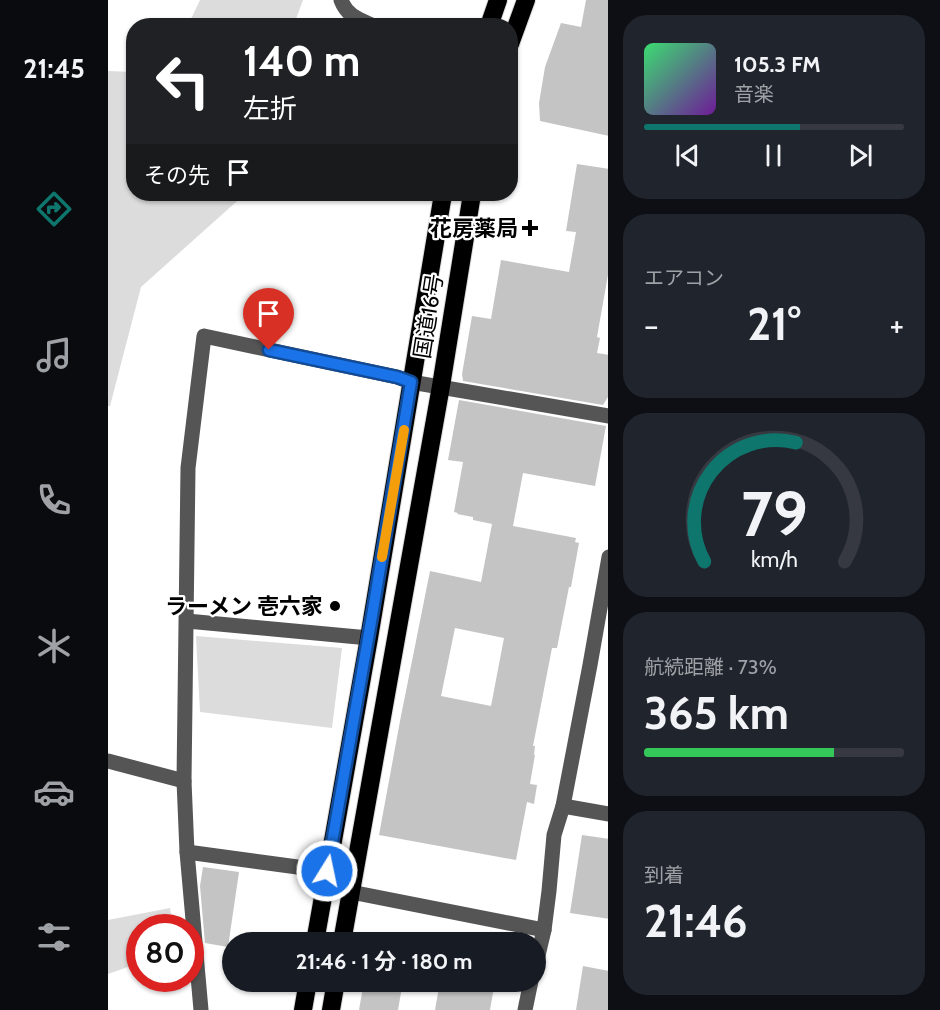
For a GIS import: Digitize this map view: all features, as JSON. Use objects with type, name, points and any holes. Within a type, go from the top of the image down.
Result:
[{"type":"highway","points":[[492,18],[498,0]]},
{"type":"highway","points":[[518,22],[526,0]]},
{"type":"highway","name":"国道16号","points":[[317,932],[369,638],[442,201]]},
{"type":"highway","name":"国道16号","points":[[344,932],[441,386],[471,201]]},
{"type":"highway","points":[[303,1010],[306,992]]},
{"type":"highway","points":[[331,1010],[334,992]]},
{"type":"street","points":[[340,0],[344,9],[355,18]]},
{"type":"street","points":[[201,1010],[187,852],[184,781],[188,468],[204,336],[386,374],[411,382],[608,416]]},
{"type":"street","points":[[351,892],[544,930],[554,835],[563,806],[591,665],[608,563]]},
{"type":"street","points":[[187,621],[369,638]]},
{"type":"street","points":[[108,761],[184,781]]},
{"type":"street","points":[[563,806],[608,814]]},
{"type":"street","points":[[187,852],[327,871]]},
{"type":"street","points":[[525,1010],[529,992]]},
{"type":"shaded area","points":[[200,0],[303,0],[296,18],[191,18]]},
{"type":"shaded area","points":[[108,71],[126,72],[126,201],[237,201],[141,287],[110,406],[108,406]]},
{"type":"shaded area","points":[[196,636],[342,648],[332,728],[200,712]]},
{"type":"shaded area","points":[[170,908],[171,914],[139,914]]},
{"type":"shaded area","points":[[126,917],[126,968],[108,974],[108,920]]},
{"type":"building","points":[[586,0],[608,0],[608,136],[540,121],[539,103],[545,67],[561,23],[581,27]]},
{"type":"building","points":[[577,164],[608,169],[608,275],[597,337],[600,338],[597,353],[608,355],[608,397],[603,405],[463,381],[462,374],[472,316],[491,319],[501,260],[569,272],[576,232],[566,231]]},
{"type":"building","points":[[459,400],[606,426],[595,486],[523,473],[513,526],[576,538],[575,542],[579,543],[557,648],[552,648],[533,746],[535,746],[535,755],[530,784],[537,785],[534,804],[527,802],[516,860],[379,835],[430,571],[481,582],[492,524],[473,520],[473,517],[454,512],[463,462],[448,460]],"holes":[[[455,628],[504,638],[491,706],[441,696]]]},
{"type":"building","points":[[582,835],[608,839],[608,919],[570,913]]},
{"type":"building","points":[[203,867],[239,872],[230,932],[222,932],[222,946],[205,943],[200,886]]},
{"type":"building","points":[[583,966],[608,971],[608,1010],[576,1010]]},
{"type":"building","points":[[362,992],[401,992],[398,1010],[359,1010]]},
{"type":"building","points":[[438,992],[493,992],[490,1010],[435,1010]]},
{"type":"slow traffic","points":[[382,557],[404,430]]},
{"type":"place","name":"花房薬局","points":[[530,228]]},
{"type":"place","name":"ラーメン 壱六家","points":[[335,606]]},
{"type":"route","points":[[269,350],[411,382],[327,871]]}]
